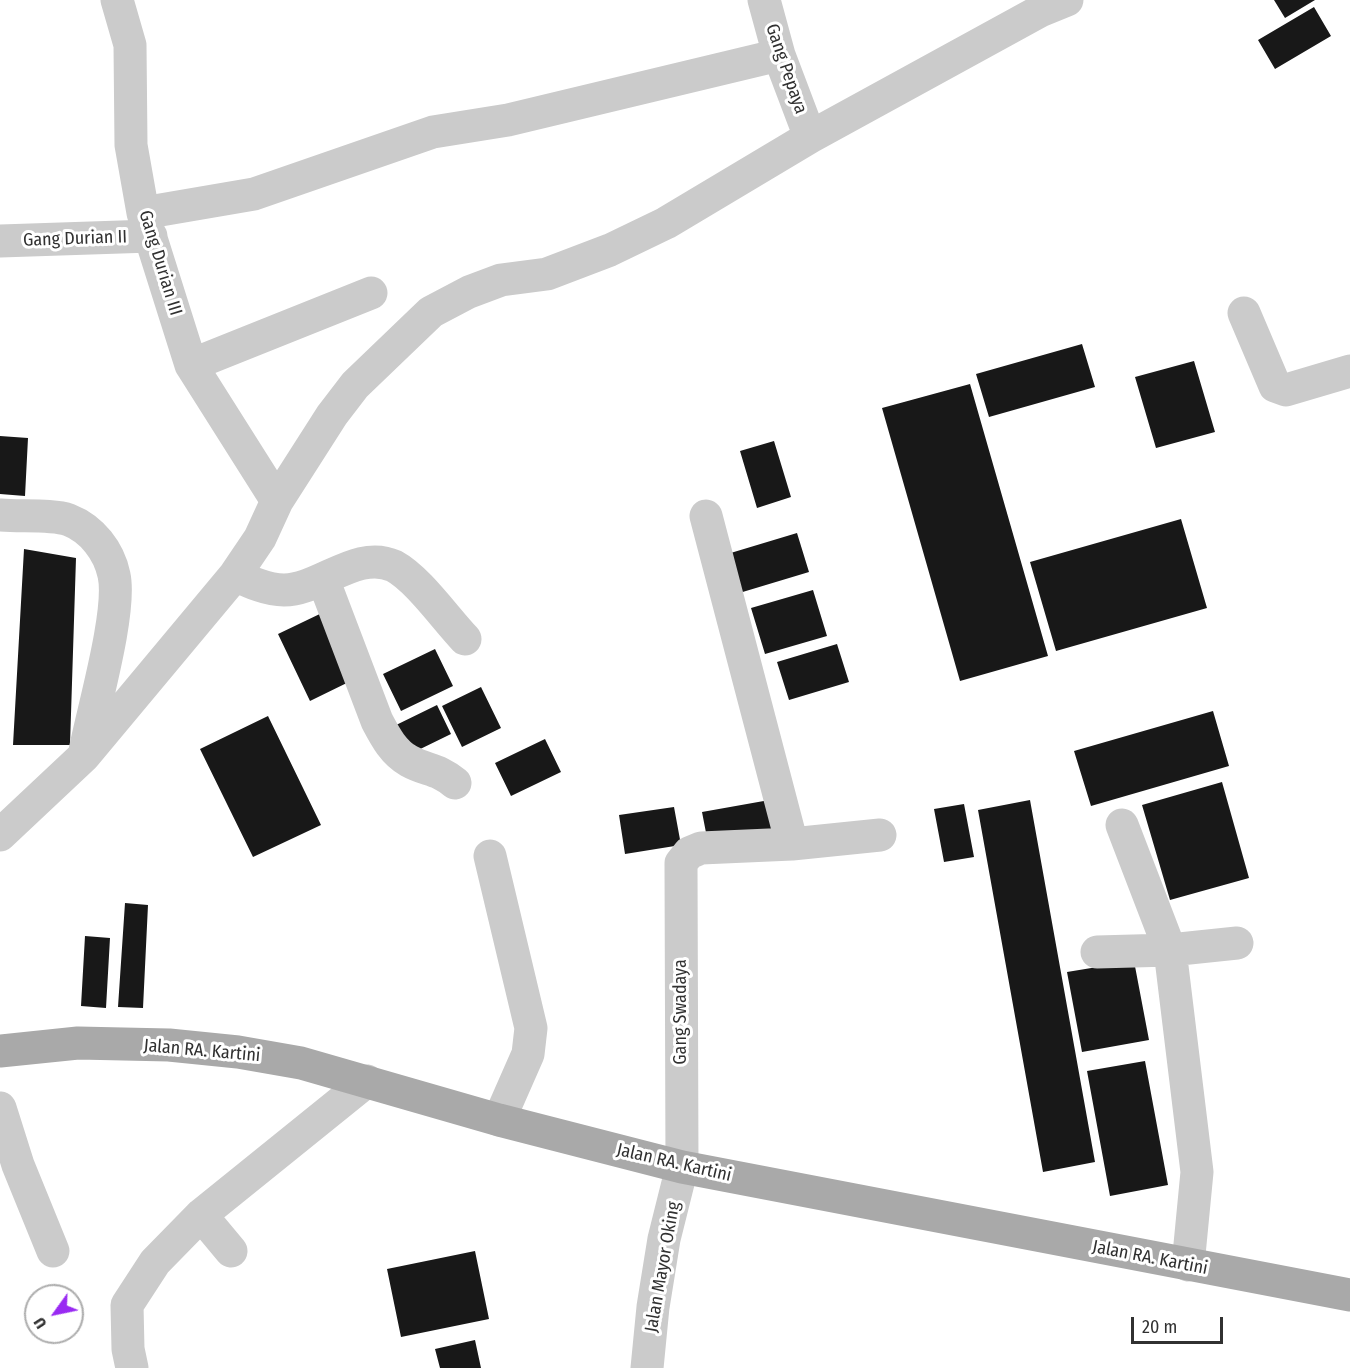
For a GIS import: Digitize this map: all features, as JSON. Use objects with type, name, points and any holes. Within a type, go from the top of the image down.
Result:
[{"type":"main road","name":"Jalan RA. Kartini","points":[[0,1051],[78,1043],[169,1045],[238,1052],[301,1063],[499,1120],[682,1167],[1350,1295]]},
{"type":"street","name":"Gang Durian III","points":[[117,0],[130,45],[131,145],[147,225],[191,365],[277,501]]},
{"type":"street","name":"Gang Pepaya","points":[[764,0],[779,56],[810,137]]},
{"type":"street","points":[[0,835],[84,756],[235,575],[260,538],[277,501],[332,415],[355,385],[431,312],[469,291],[501,280],[547,274],[610,250],[666,223],[810,137],[1048,4]]},
{"type":"street","name":"Gang Durian II","points":[[0,241],[147,225],[254,194],[433,132],[508,120],[779,56]]},
{"type":"street","points":[[191,365],[371,293]]},
{"type":"street","points":[[1244,313],[1275,386],[1286,390],[1350,371]]},
{"type":"street","points":[[0,515],[67,520],[85,529],[109,558],[115,577],[113,614],[84,756]]},
{"type":"street","points":[[706,516],[792,844],[880,835]]},
{"type":"street","points":[[235,575],[258,585],[281,590],[300,589],[352,566],[383,562],[407,575],[465,639]]},
{"type":"street","points":[[323,579],[377,721],[389,742],[410,761],[442,772],[455,783]]},
{"type":"street","points":[[1122,825],[1170,950],[1197,1172],[1188,1265]]},
{"type":"street","name":"Gang Swadaya","points":[[682,1167],[680,868],[684,857],[701,848],[792,844]]},
{"type":"street","points":[[490,856],[531,1028],[528,1054],[499,1120]]},
{"type":"street","points":[[1097,952],[1170,950],[1237,943]]},
{"type":"street","points":[[132,1368],[128,1349],[128,1305],[155,1262],[201,1215],[367,1081]]},
{"type":"street","points":[[0,1108],[18,1165],[53,1251]]},
{"type":"street","name":"Jalan Mayor Oking","points":[[647,1368],[653,1307],[664,1239],[682,1167]]},
{"type":"street","points":[[201,1215],[231,1251]]},
{"type":"building","points":[[1274,0],[1315,0],[1285,18]]},
{"type":"building","points":[[1314,7],[1331,36],[1275,69],[1258,40]]},
{"type":"building","points":[[1082,344],[1095,387],[989,417],[976,374]]},
{"type":"building","points":[[1194,361],[1215,432],[1156,448],[1135,377]]},
{"type":"building","points":[[970,384],[1048,656],[960,681],[882,408]]},
{"type":"building","points":[[0,436],[28,438],[25,496],[0,494]]},
{"type":"building","points":[[774,441],[791,497],[757,508],[740,451]]},
{"type":"building","points":[[1181,519],[1207,608],[1056,651],[1030,562]]},
{"type":"building","points":[[797,533],[809,572],[736,594],[724,555]]},
{"type":"building","points":[[24,549],[76,558],[70,745],[13,745]]},
{"type":"building","points":[[813,590],[827,636],[765,654],[751,608]]},
{"type":"building","points":[[326,611],[359,677],[310,701],[278,634]]},
{"type":"building","points":[[837,644],[849,682],[789,700],[777,662]]},
{"type":"building","points":[[435,649],[453,686],[401,711],[383,674]]},
{"type":"building","points":[[481,687],[501,728],[462,747],[442,706]]},
{"type":"building","points":[[437,705],[451,734],[406,756],[392,727]]},
{"type":"building","points":[[1213,711],[1229,766],[1091,806],[1074,751]]},
{"type":"building","points":[[268,716],[321,825],[253,857],[200,749]]},
{"type":"building","points":[[545,739],[561,772],[511,796],[495,763]]},
{"type":"building","points":[[1222,782],[1249,878],[1170,900],[1142,805]]},
{"type":"building","points":[[775,799],[782,837],[708,843],[702,812]]},
{"type":"building","points":[[1030,800],[1095,1162],[1043,1172],[978,810]]},
{"type":"building","points":[[964,804],[974,857],[944,862],[934,809]]},
{"type":"building","points":[[674,807],[681,845],[625,854],[619,815]]},
{"type":"building","points":[[125,903],[148,905],[143,1008],[118,1007]]},
{"type":"building","points":[[85,936],[110,938],[106,1008],[81,1006]]},
{"type":"building","points":[[1134,961],[1149,1040],[1082,1052],[1067,972]]},
{"type":"building","points":[[1145,1061],[1168,1185],[1110,1196],[1087,1071]]},
{"type":"building","points":[[475,1251],[489,1319],[401,1337],[387,1269]]},
{"type":"building","points":[[475,1340],[481,1368],[440,1368],[435,1349]]}]
